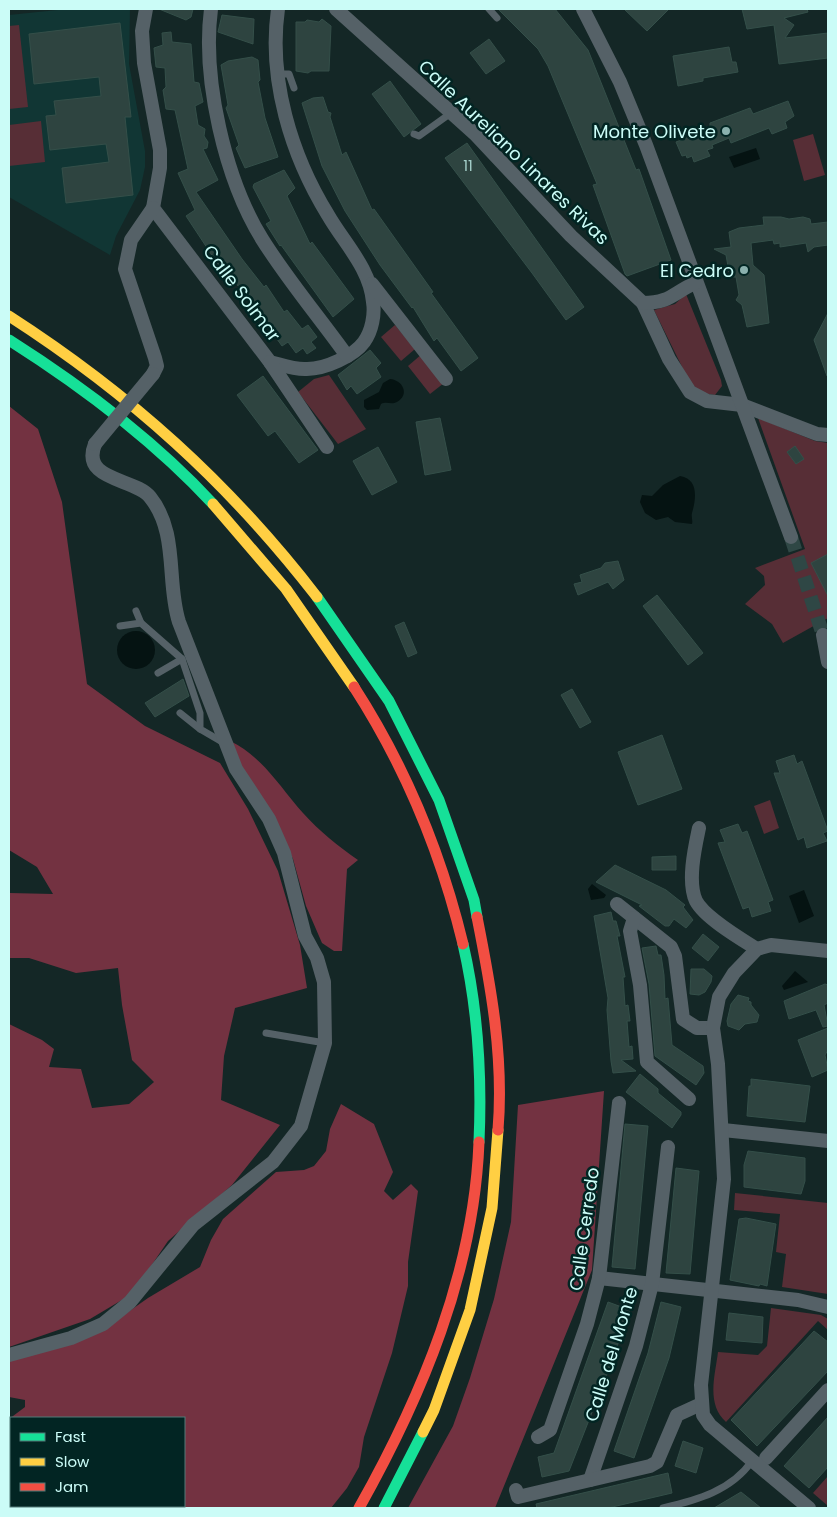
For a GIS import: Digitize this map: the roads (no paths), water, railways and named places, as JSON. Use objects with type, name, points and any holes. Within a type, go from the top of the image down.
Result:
[{"type":"highway","points":[[9,316],[107,381],[148,415],[231,493],[302,576],[389,702],[426,773],[456,847],[469,887],[489,968],[498,1043],[501,1100],[497,1177],[483,1262],[460,1348],[427,1429],[384,1508]]},
{"type":"highway","points":[[9,340],[93,397],[134,430],[188,480],[255,550],[299,606],[339,664],[378,726],[412,793],[442,871],[461,938],[475,1011],[480,1098],[477,1179],[461,1262],[433,1359],[385,1464],[359,1508]]},
{"type":"street","points":[[9,1355],[71,1338],[104,1324],[130,1302],[193,1225],[273,1162],[301,1126],[326,1043],[324,982],[317,958],[305,936],[284,853],[268,819],[236,769],[224,743],[210,700],[173,605],[171,554],[163,521],[152,498],[143,489],[112,479],[96,466],[92,452],[95,444],[154,374],[157,366],[125,269],[131,240],[154,208],[160,168],[160,150],[144,63],[142,31],[146,9]]},
{"type":"street","points":[[211,9],[208,30],[209,63],[215,99],[233,177],[262,238],[347,356]]},
{"type":"street","name":"Calle Solmar","points":[[154,208],[270,362],[308,370],[347,356],[364,342],[372,325],[374,302],[368,279],[328,216],[306,174],[287,119],[278,74],[274,36],[278,9]]},
{"type":"street","name":"Calle Aureliano Linares Rivas","points":[[336,9],[480,140],[571,236],[643,303],[669,359],[690,392],[707,401],[742,405],[817,434],[828,435]]},
{"type":"street","points":[[583,9],[620,82],[791,537]]},
{"type":"street","points":[[368,279],[446,379]]},
{"type":"street","points":[[643,303],[659,303],[695,283]]},
{"type":"street","points":[[270,362],[327,447]]},
{"type":"street","points":[[823,634],[828,662]]},
{"type":"street","points":[[699,828],[693,869],[696,901],[709,915],[757,949]]},
{"type":"street","points":[[617,904],[671,947],[675,956],[683,1019],[696,1028],[713,1028]]},
{"type":"street","points":[[634,918],[630,932],[640,985],[647,1062],[690,1098]]},
{"type":"street","points":[[809,1508],[710,1426],[703,1415],[701,1404],[724,1180],[722,1130],[713,1028],[719,997],[734,973],[757,949],[770,945],[828,952]]},
{"type":"street","name":"Calle Cerredo","points":[[538,1437],[550,1430],[587,1324],[599,1278],[619,1103]]},
{"type":"street","points":[[722,1130],[828,1141]]},
{"type":"street","name":"Calle del Monte","points":[[590,1480],[636,1346],[652,1284],[668,1147]]},
{"type":"street","points":[[599,1278],[798,1300],[828,1307]]},
{"type":"street","points":[[766,1458],[828,1390]]},
{"type":"street","points":[[516,1490],[518,1497],[650,1466],[657,1462],[677,1415],[701,1404]]},
{"type":"lane","points":[[489,9],[497,18]]},
{"type":"lane","points":[[278,74],[289,74],[294,88]]},
{"type":"lane","points":[[414,134],[419,136],[451,113]]},
{"type":"lane","points":[[136,611],[141,623],[182,659],[200,713],[200,729]]},
{"type":"lane","points":[[120,626],[141,623]]},
{"type":"lane","points":[[158,673],[182,659]]},
{"type":"lane","points":[[180,713],[200,729],[224,743]]},
{"type":"lane","points":[[266,1033],[326,1043]]},
{"type":"lane","points":[[663,1508],[698,1499],[722,1488],[737,1480],[752,1462]]},
{"type":"tunnel","points":[[791,537],[823,635]]},
{"type":"place","name":"Monte Olivete","points":[[726,131]]},
{"type":"place","name":"El Cedro","points":[[744,270]]}]
